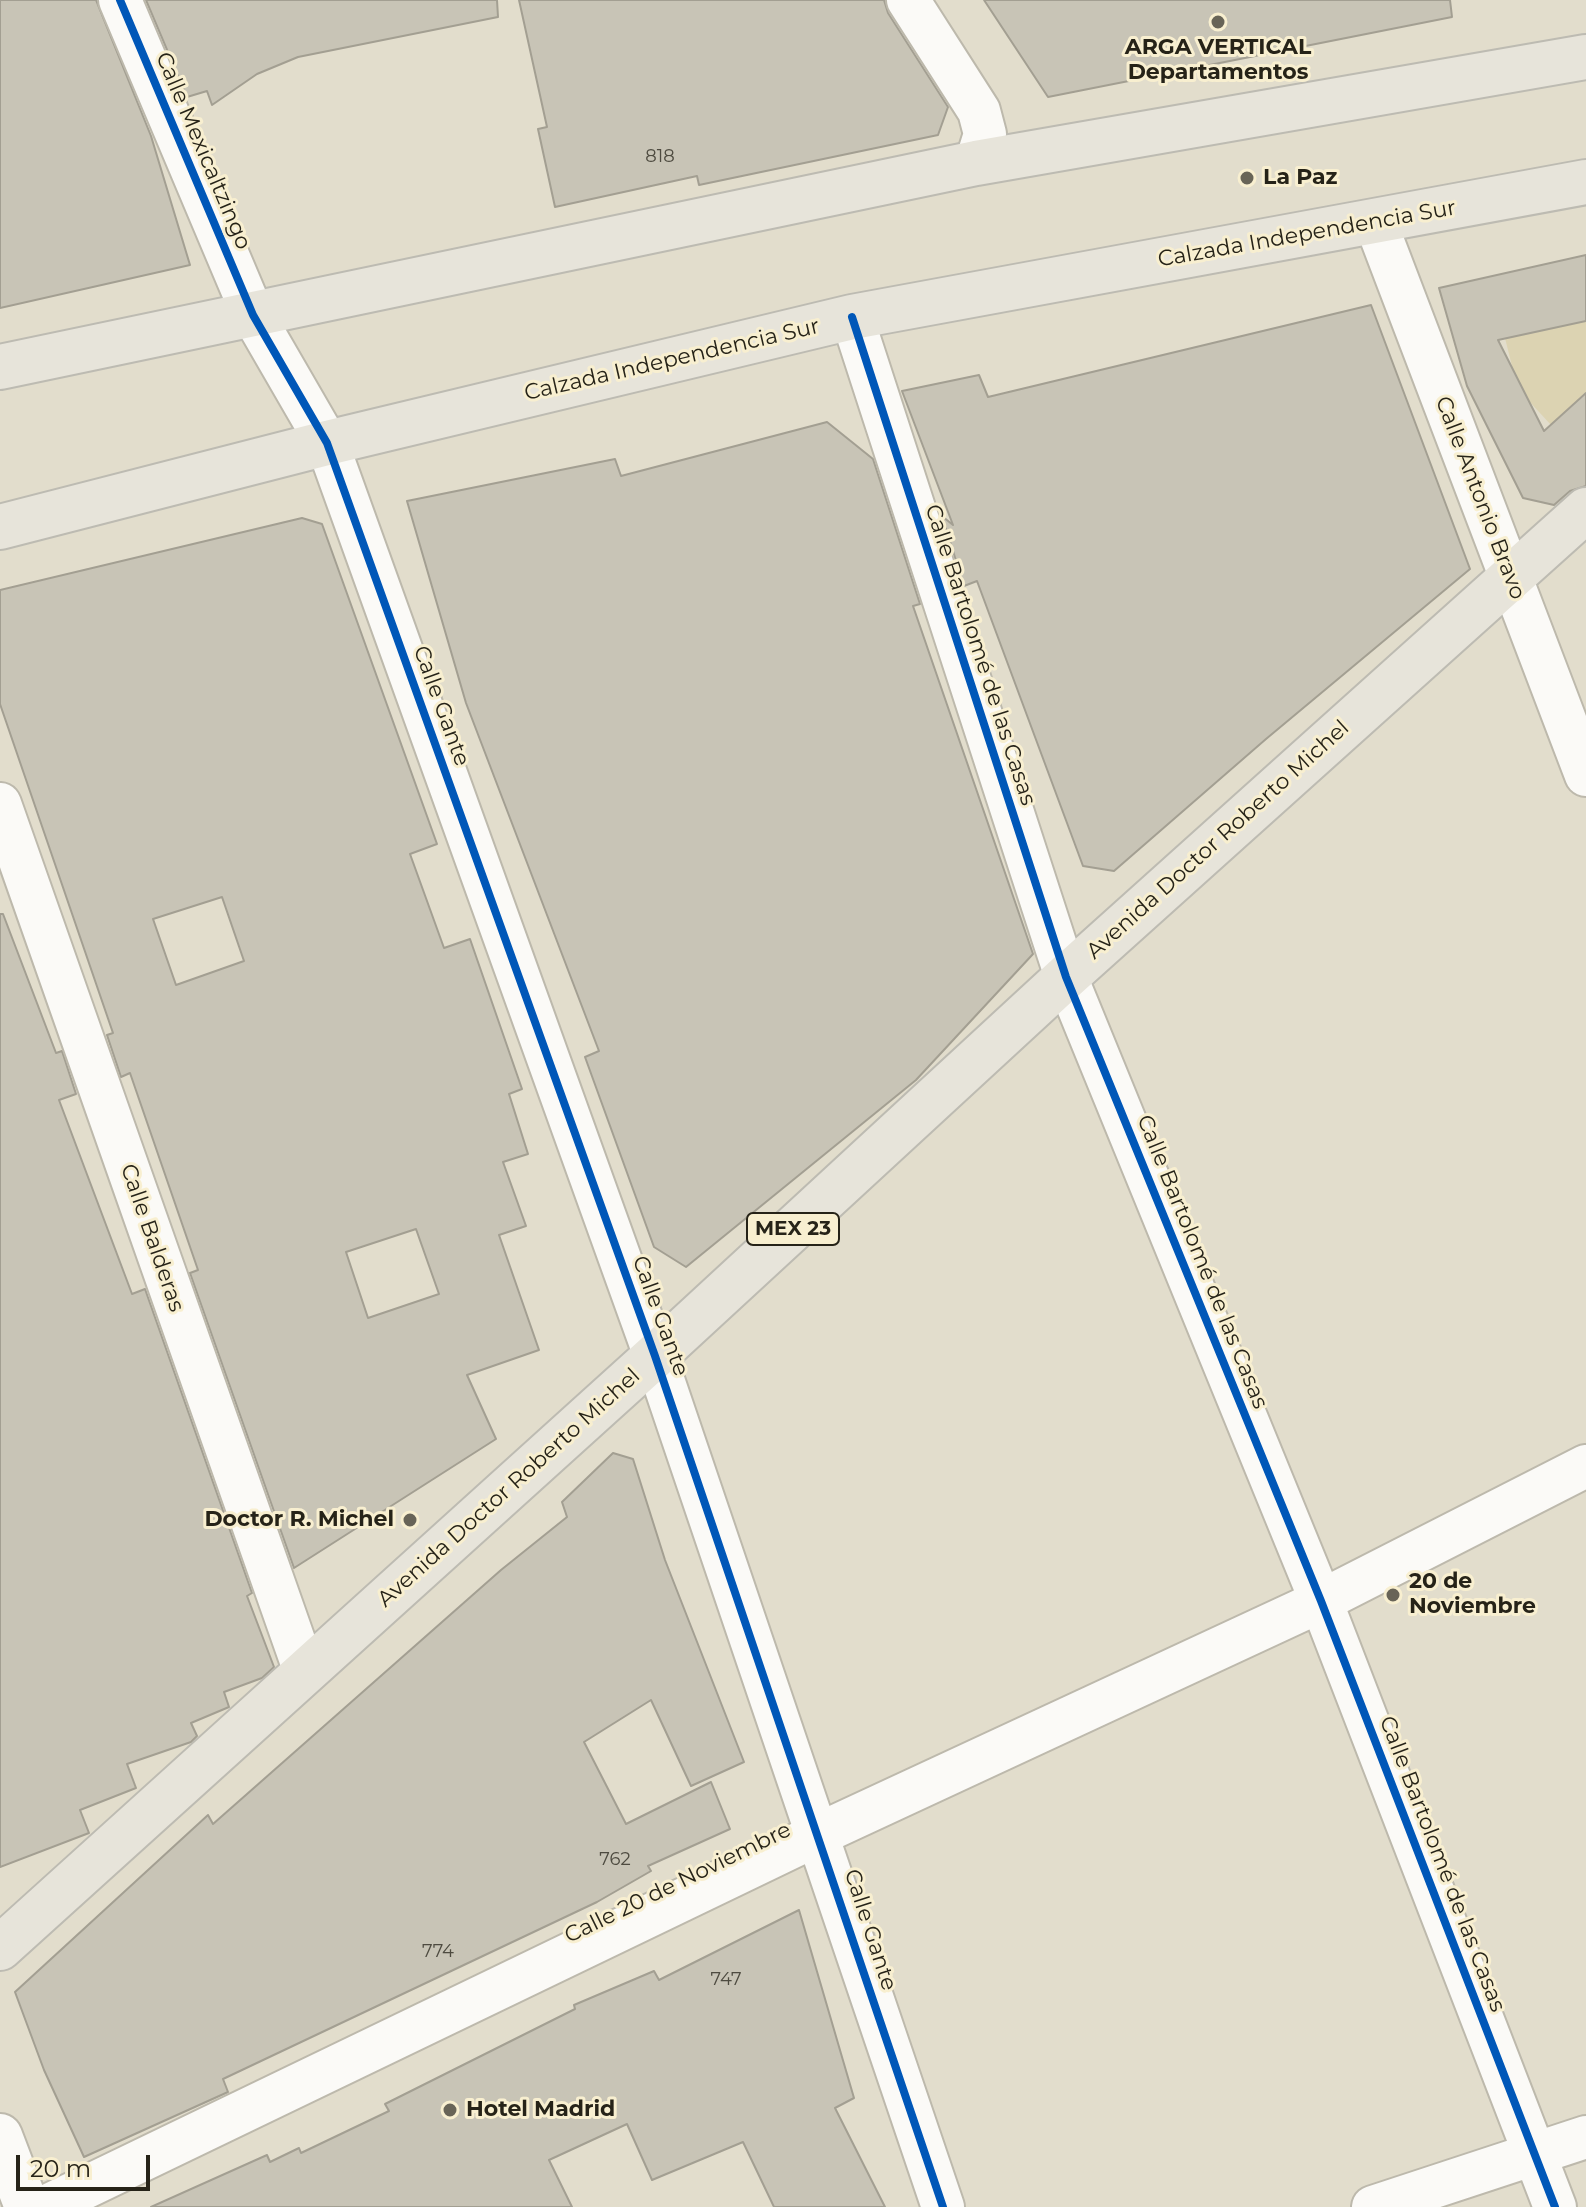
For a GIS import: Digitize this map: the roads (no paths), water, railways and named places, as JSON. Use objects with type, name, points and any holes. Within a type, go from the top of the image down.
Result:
[{"type":"main road","points":[[0,367],[976,163],[1586,57]]},
{"type":"main road","name":"Calzada Independencia Sur","points":[[0,527],[327,443],[852,317],[1586,182]]},
{"type":"main road","name":"Avenida Doctor Roberto Michel","points":[[0,1948],[655,1356],[1066,977],[1586,510]]},
{"type":"street","name":"Calle Mexicaltzingo","points":[[120,0],[253,315],[327,443]]},
{"type":"street","points":[[908,0],[979,111],[985,134],[976,163]]},
{"type":"street","name":"Calle Antonio Bravo","points":[[1375,221],[1586,775]]},
{"type":"street","name":"Calle Bartolomé de las Casas","points":[[852,317],[1066,977],[1321,1601],[1555,2207]]},
{"type":"street","name":"Calle Gante","points":[[327,443],[655,1356],[943,2207]]},
{"type":"street","name":"Calle Balderas","points":[[0,804],[305,1672]]},
{"type":"street","name":"Calle 20 de Noviembre","points":[[45,2207],[819,1834],[1321,1601],[1586,1466]]},
{"type":"street","points":[[0,2136],[27,2207]]},
{"type":"street","points":[[1373,2207],[1586,2137]]},
{"type":"place","name":"ARGA VERTICAL Departamentos","points":[[1218,22]]},
{"type":"place","name":"La Paz","points":[[1247,178]]},
{"type":"place","name":"Doctor R. Michel","points":[[410,1520]]},
{"type":"place","name":"20 de Noviembre","points":[[1393,1595]]},
{"type":"place","name":"Hotel Madrid","points":[[450,2110]]}]
